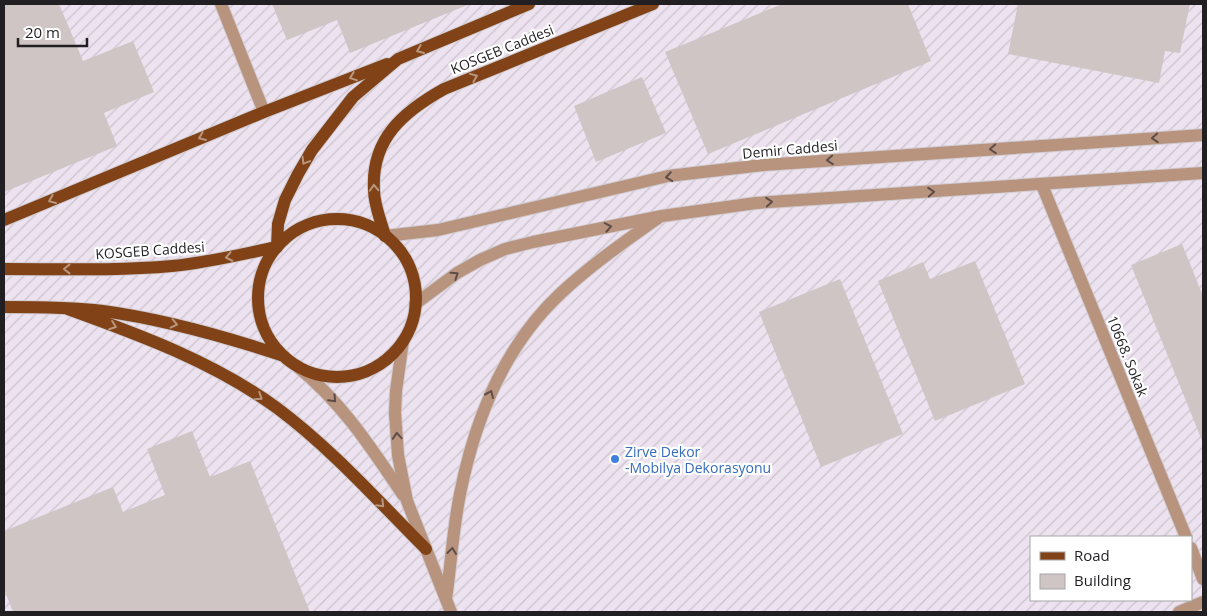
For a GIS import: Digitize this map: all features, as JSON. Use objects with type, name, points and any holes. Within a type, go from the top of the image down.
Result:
[{"type":"main road","points":[[4,220],[529,4]]},
{"type":"main road","name":"KOSGEB Caddesi","points":[[385,236],[374,192],[374,166],[382,143],[398,122],[412,109],[444,89],[653,4]]},
{"type":"main road","points":[[277,247],[278,224],[285,200],[312,150],[353,97],[398,59]]},
{"type":"main road","points":[[4,307],[101,311],[149,319],[199,331],[282,356],[310,372],[325,376],[340,377],[354,375],[382,363],[394,353],[403,341],[413,317],[415,288],[405,259],[396,246],[385,236],[368,226],[348,220],[328,220],[309,224],[292,234],[277,247],[268,259],[262,273],[258,302],[260,317],[265,331],[282,356]]},
{"type":"main road","name":"KOSGEB Caddesi","points":[[4,269],[105,269],[170,266],[203,262],[277,247]]},
{"type":"main road","points":[[68,309],[136,334],[186,356],[232,379],[276,407],[341,463],[426,549]]},
{"type":"street","points":[[221,4],[264,112]]},
{"type":"street","name":"Demir Caddesi","points":[[385,236],[438,230],[668,176],[763,165],[1203,135]]},
{"type":"street","points":[[415,304],[458,273],[480,260],[505,250],[533,242],[662,216],[756,203],[1203,173]]},
{"type":"street","name":"10668. Sokak","points":[[1042,185],[1186,536]]},
{"type":"street","points":[[446,599],[460,495],[470,453],[477,427],[490,393],[509,357],[532,325],[560,294],[591,266],[662,216]]},
{"type":"street","points":[[403,341],[398,369],[396,413],[398,455],[407,501],[451,612]]},
{"type":"street","points":[[297,366],[320,386],[348,416],[407,501]]},
{"type":"street","points":[[1192,551],[1203,579]]},
{"type":"street","points":[[1178,612],[1203,602]]},
{"type":"shaded area","points":[[4,4],[1203,4],[1203,612],[4,612]]},
{"type":"building","points":[[4,4],[59,4],[83,61],[133,41],[154,92],[104,113],[117,146],[4,192]]},
{"type":"building","points":[[272,4],[470,4],[350,53],[337,20],[287,40]]},
{"type":"building","points":[[782,4],[908,4],[931,61],[708,154],[665,52]]},
{"type":"building","points":[[1018,4],[1190,4],[1180,53],[1165,51],[1159,83],[1008,54]]},
{"type":"building","points":[[642,77],[666,133],[596,162],[574,106]]},
{"type":"building","points":[[1182,244],[1203,296],[1203,443],[1131,265]]},
{"type":"building","points":[[975,261],[1025,384],[935,421],[878,281],[923,262],[930,279]]},
{"type":"building","points":[[840,279],[903,434],[821,467],[759,312]]},
{"type":"building","points":[[192,431],[210,477],[250,461],[310,612],[13,612],[4,589],[4,531],[113,487],[123,512],[165,495],[147,449]]},
{"type":"place","name":"Zirve Dekor -Mobilya Dekorasyonu","points":[[615,459]]}]
